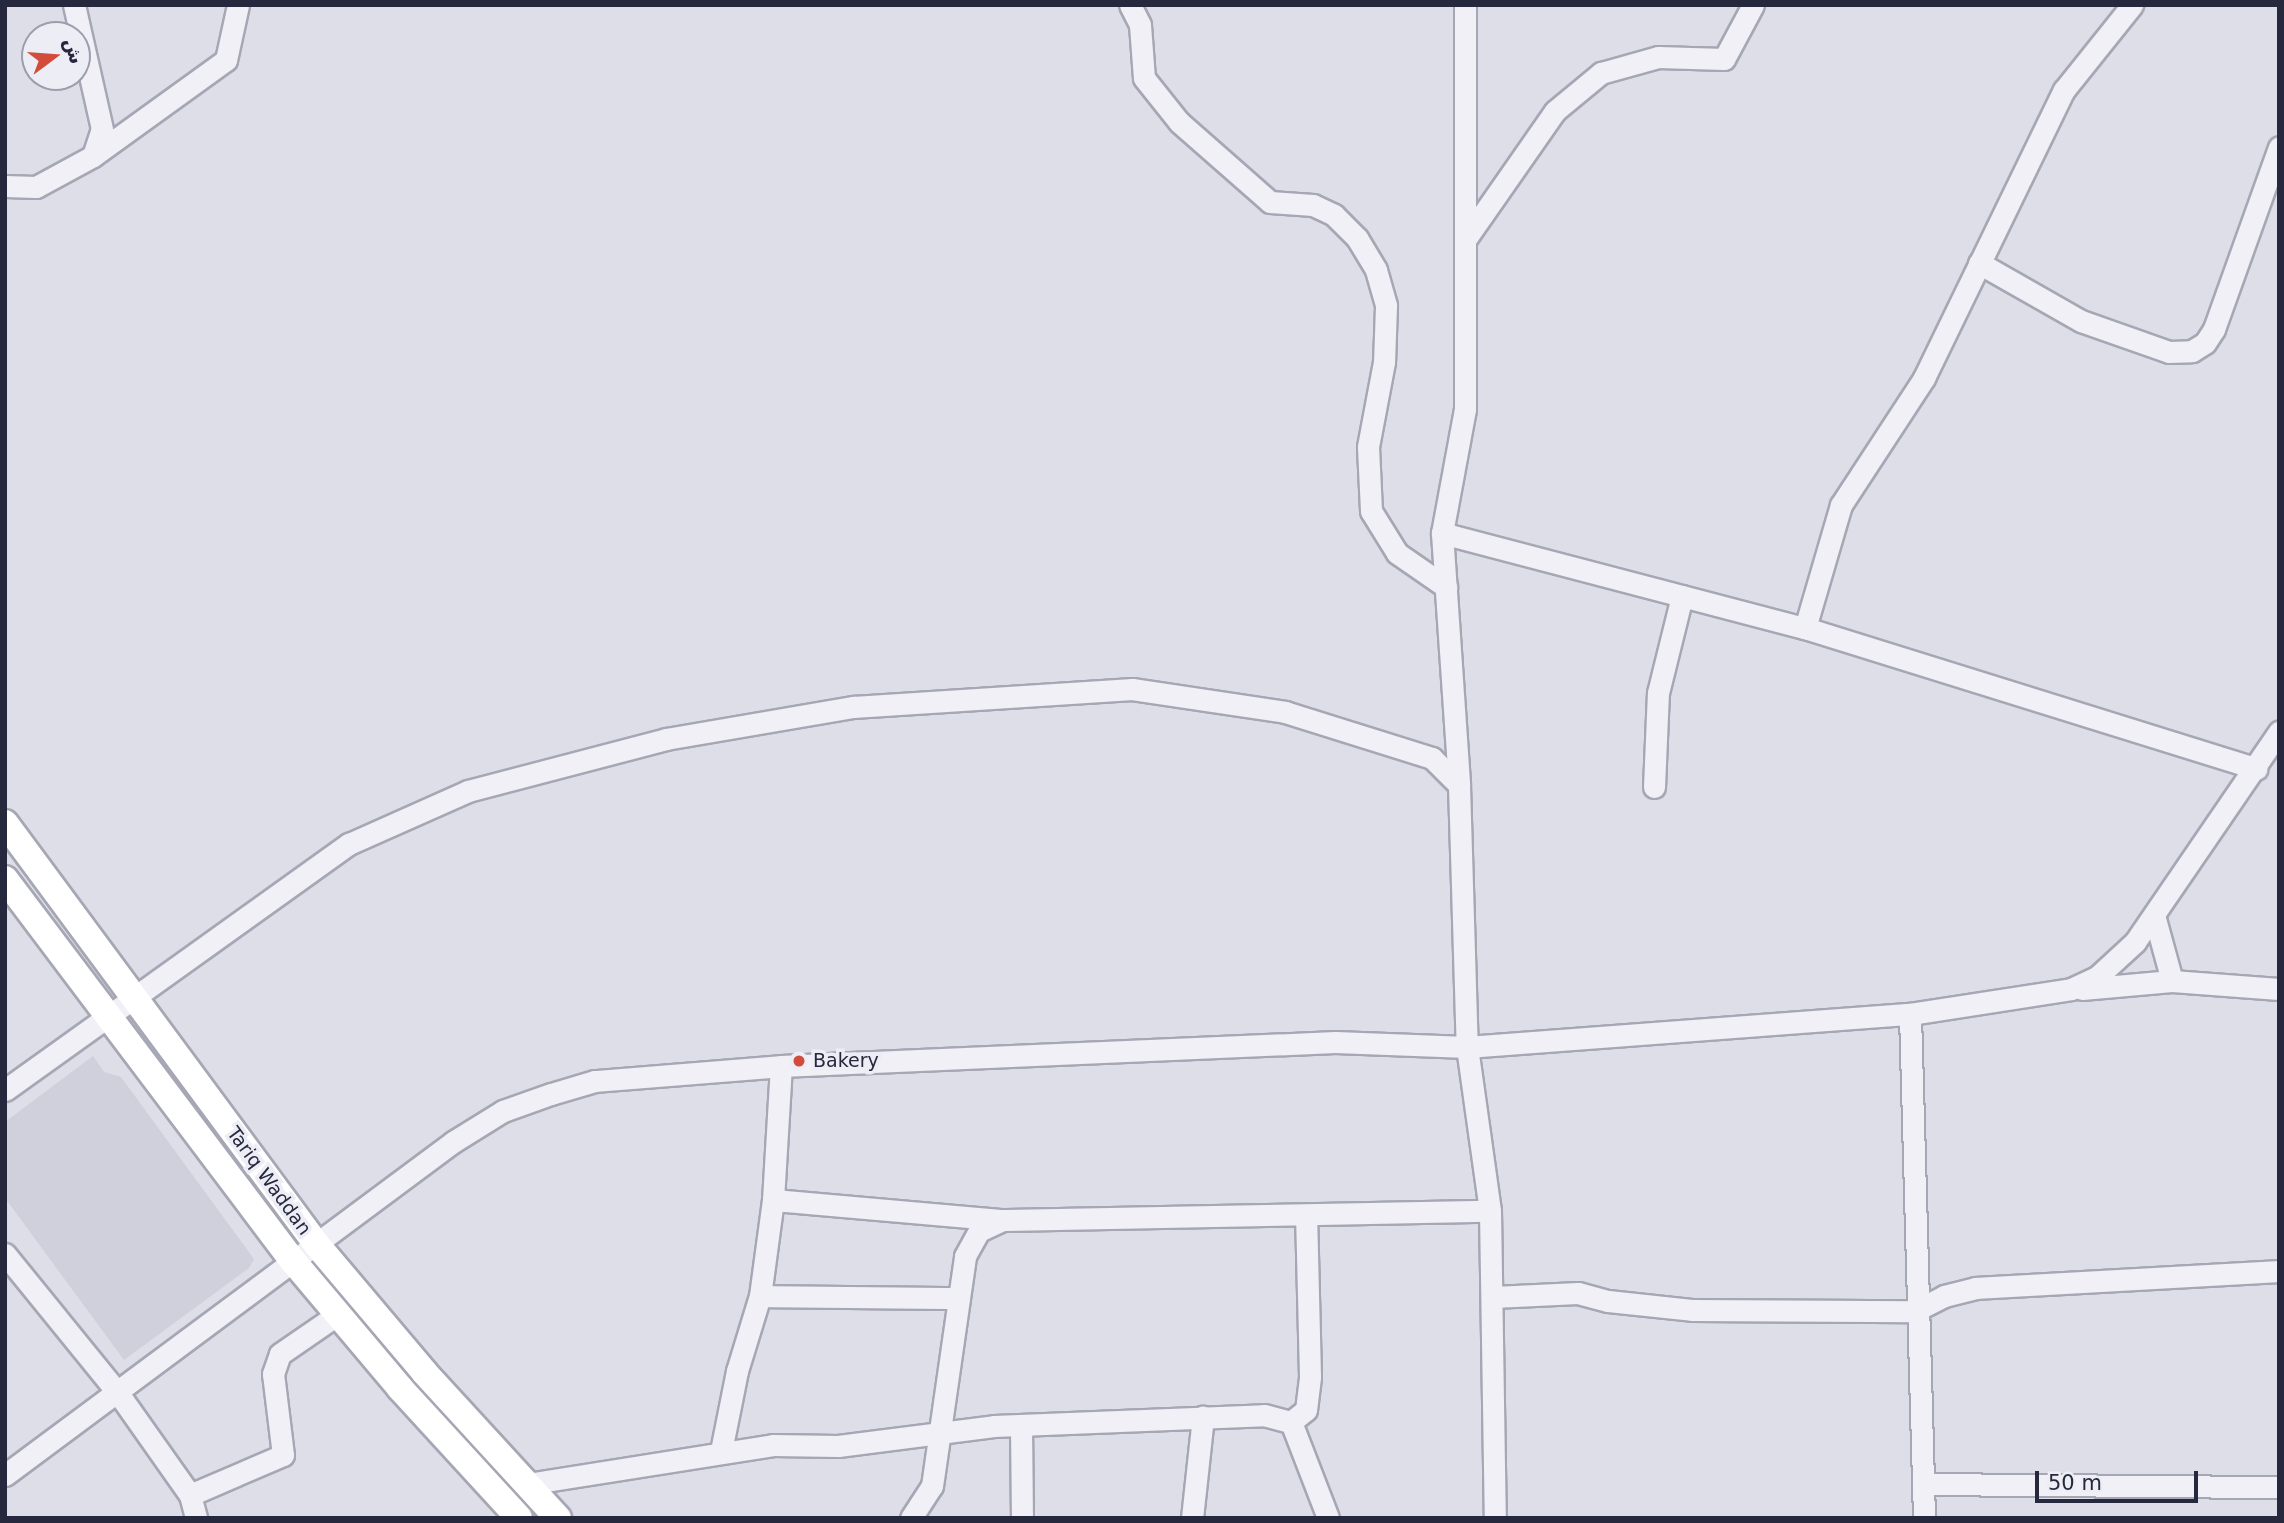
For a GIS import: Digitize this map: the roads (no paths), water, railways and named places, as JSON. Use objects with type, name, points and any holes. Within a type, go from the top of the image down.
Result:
[{"type":"main road","name":"Tariq Waddan","points":[[5,823],[317,1245],[558,1518]]},
{"type":"main road","name":"Tariq Waddan","points":[[5,879],[295,1262],[511,1516]]},
{"type":"street","points":[[74,5],[102,129],[93,156]]},
{"type":"street","points":[[5,186],[36,187],[93,156],[226,60],[238,5]]},
{"type":"street","points":[[1130,5],[1140,25],[1144,78],[1178,122],[1270,202],[1312,205],[1334,215],[1357,237],[1376,270],[1386,306],[1384,362],[1368,447],[1371,511],[1397,553],[1446,587]]},
{"type":"street","points":[[1465,5],[1465,409],[1442,533],[1459,785],[1467,1047],[1490,1211],[1495,1518]]},
{"type":"street","points":[[1465,240],[1555,111],[1601,74],[1658,57],[1724,58],[1753,5]]},
{"type":"street","points":[[1805,628],[1841,505],[1924,377],[2064,90],[2132,5]]},
{"type":"street","points":[[1979,263],[2081,321],[2169,352],[2192,351],[2205,343],[2214,328],[2279,147]]},
{"type":"street","points":[[1442,533],[1805,628],[2257,769]]},
{"type":"street","points":[[1654,787],[1658,693],[1682,596]]},
{"type":"street","points":[[5,1090],[132,995],[349,844],[468,791],[666,739],[853,706],[1132,689],[1284,712],[1432,758],[1459,785]]},
{"type":"street","points":[[2071,989],[2119,959],[2154,915],[2257,769],[2279,732]]},
{"type":"street","points":[[2154,915],[2172,981]]},
{"type":"street","points":[[5,1475],[453,1143],[503,1111],[595,1081],[781,1066],[1335,1042],[1467,1047],[1910,1014],[2071,989],[2172,981],[2279,989]]},
{"type":"street","points":[[1910,1014],[1916,1311],[1924,1518]]},
{"type":"street","points":[[721,1451],[737,1371],[760,1296],[773,1200],[781,1066]]},
{"type":"street","points":[[773,1200],[1003,1220],[1490,1211]]},
{"type":"street","points":[[1291,1422],[1306,1410],[1310,1376],[1306,1215]]},
{"type":"street","points":[[911,1518],[932,1486],[965,1256],[979,1231],[1003,1220]]},
{"type":"street","points":[[5,1254],[118,1393],[190,1495],[196,1518]]},
{"type":"street","points":[[1493,1297],[1578,1293],[1608,1301],[1692,1310],[1916,1311],[1944,1296],[1976,1288],[2279,1271]]},
{"type":"street","points":[[760,1296],[959,1298]]},
{"type":"street","points":[[190,1495],[283,1455],[273,1374],[280,1354],[338,1314]]},
{"type":"street","points":[[527,1484],[721,1451],[773,1445],[838,1446],[1021,1425],[1264,1415],[1291,1422]]},
{"type":"street","points":[[1192,1518],[1203,1417]]},
{"type":"street","points":[[1291,1422],[1328,1518]]},
{"type":"street","points":[[1021,1425],[1022,1518]]},
{"type":"street","points":[[1923,1484],[2279,1487]]},
{"type":"place","name":"Bakery","points":[[799,1061]]}]
